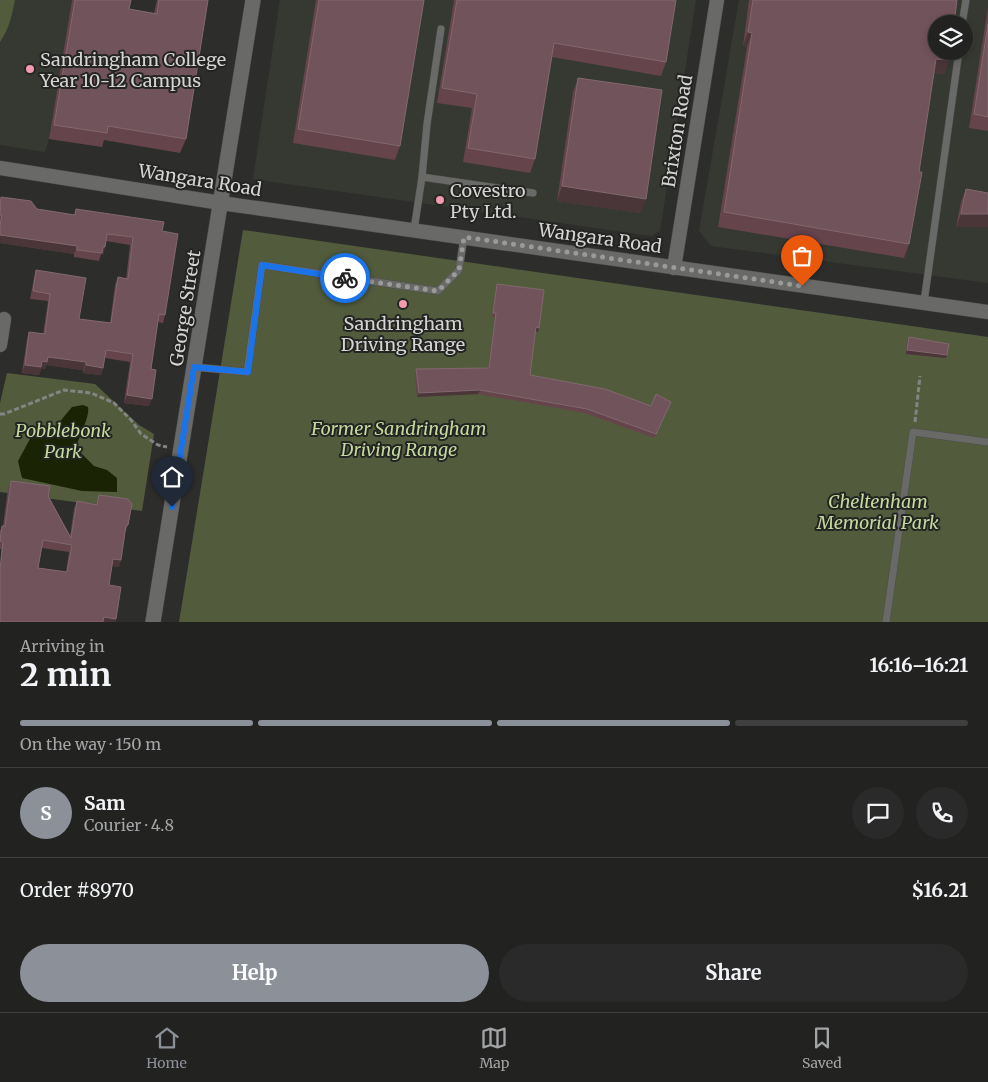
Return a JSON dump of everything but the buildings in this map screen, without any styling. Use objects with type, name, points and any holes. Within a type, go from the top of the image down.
[{"type":"street","name":"George Street","points":[[153,622],[222,203],[253,0]]},
{"type":"street","name":"Brixton Road","points":[[674,268],[717,0]]},
{"type":"street","name":"Wangara Road","points":[[0,168],[222,203],[988,312]]},
{"type":"street","points":[[0,345],[4,319]]},
{"type":"lane","points":[[964,15],[966,0]]},
{"type":"lane","points":[[414,230],[441,30]]},
{"type":"lane","points":[[924,302],[958,60]]},
{"type":"lane","points":[[422,177],[533,193]]},
{"type":"lane","points":[[194,367],[248,372],[262,265],[438,291],[459,270],[464,237]]},
{"type":"lane","points":[[886,622],[914,432],[988,442]]},
{"type":"path","points":[[914,432],[920,376]]},
{"type":"path","points":[[0,414],[64,390],[91,392],[114,403],[131,420],[141,434],[158,445],[181,450]]},
{"type":"shaded area","name":"Sandringham College Year 10-12 Campus","points":[[0,0],[72,0],[49,139],[45,152],[0,145]]},
{"type":"shaded area","points":[[280,0],[696,0],[660,231],[651,236],[253,179]]},
{"type":"shaded area","points":[[739,0],[988,0],[988,283],[711,246],[699,231]]},
{"type":"shaded area","points":[[83,405],[88,407],[88,411],[76,448],[94,466],[107,470],[117,478],[117,492],[82,491],[22,478],[18,461],[31,437],[52,431],[72,407]]},
{"type":"green space","points":[[0,0],[15,0],[8,27],[0,42]]},
{"type":"green space","name":"Former Sandringham Driving Range","points":[[243,230],[988,337],[988,622],[179,622]]},
{"type":"green space","name":"Pobblebonk Park","points":[[7,373],[95,384],[139,425],[154,434],[142,511],[0,492],[0,403]]},
{"type":"way so far","points":[[345,278],[438,291],[459,270],[464,237],[802,286]]},
{"type":"place","name":"Sandringham College Year 10-12 Campus","points":[[30,69]]},
{"type":"place","name":"Covestro Pty Ltd.","points":[[440,200]]},
{"type":"place","name":"Sandringham Driving Range","points":[[403,304]]},
{"type":"route","points":[[172,507],[194,367],[248,372],[262,265],[345,278]]},
{"type":"park label","name":"Cheltenham Memorial Park","points":[[878,511]]}]
